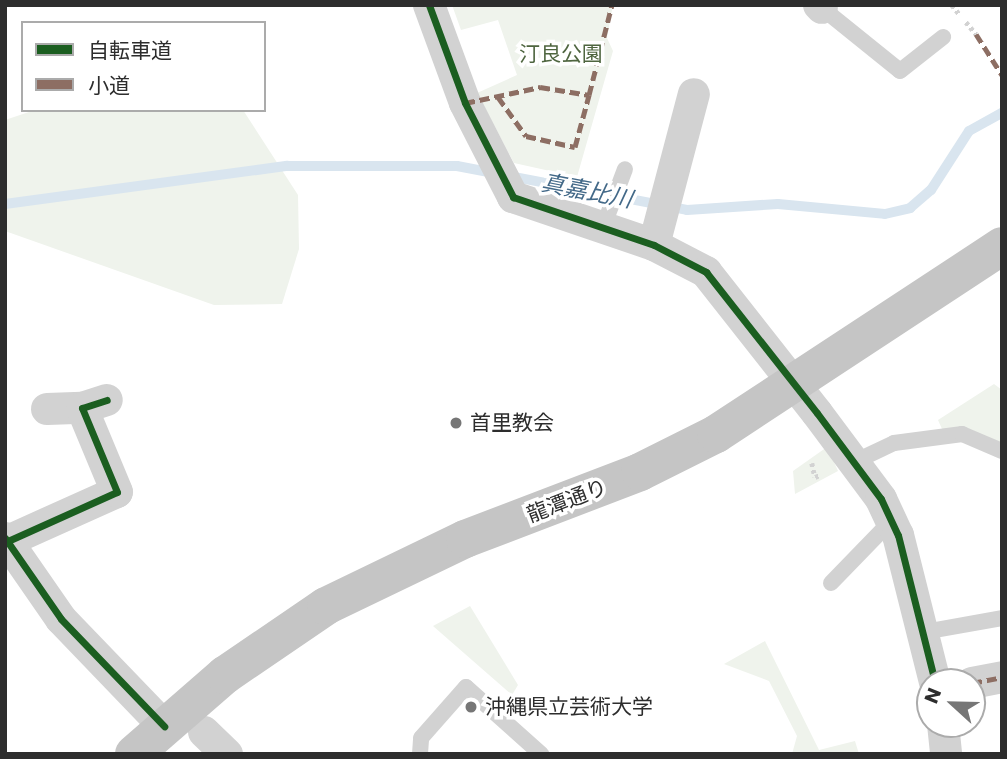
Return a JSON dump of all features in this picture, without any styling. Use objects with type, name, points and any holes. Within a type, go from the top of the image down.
[{"type":"main road","name":"龍潭通り","points":[[134,754],[164,726],[326,607],[465,539],[640,472],[796,385],[1002,246]]},
{"type":"street","points":[[429,5],[507,190],[532,208],[654,245],[713,279],[796,385],[853,462],[891,522],[932,668]]},
{"type":"street","points":[[654,245],[694,94]]},
{"type":"street","points":[[47,409],[94,404],[117,492],[8,539],[61,619],[164,726]]},
{"type":"street","points":[[204,732],[227,754]]},
{"type":"lane","points":[[821,7],[900,71],[943,37]]},
{"type":"lane","points":[[602,230],[625,169]]},
{"type":"lane","points":[[853,462],[894,443],[962,434],[1002,451]]},
{"type":"lane","points":[[831,583],[891,522]]},
{"type":"lane","points":[[924,632],[1002,618]]},
{"type":"lane","points":[[420,754],[421,738],[466,687],[541,754]]},
{"type":"path","points":[[816,460],[808,466],[815,477],[820,475]]},
{"type":"green space","name":"汀良公園","points":[[452,5],[613,5],[607,38],[613,51],[577,177],[514,163],[477,93],[517,75],[498,20],[461,30]]},
{"type":"green space","points":[[29,112],[244,112],[298,195],[299,249],[282,304],[214,305],[5,231],[5,120]]},
{"type":"green space","points":[[994,384],[1002,390],[1002,443],[942,429],[938,420]]},
{"type":"green space","points":[[827,447],[838,471],[795,494],[793,471]]},
{"type":"green space","points":[[470,606],[518,685],[512,695],[433,626]]},
{"type":"green space","points":[[765,641],[819,750],[855,741],[859,754],[792,754],[797,736],[769,681],[724,664]]},
{"type":"waterway","name":"真嘉比川","points":[[5,204],[287,166],[457,166],[687,210],[778,204],[885,214],[910,208],[931,190],[969,131],[1002,113]]},
{"type":"marked path","points":[[465,103],[540,87],[589,95],[612,5]]},
{"type":"marked path","points":[[976,34],[1002,75]]},
{"type":"marked path","points":[[498,97],[526,136],[575,147],[589,95]]},
{"type":"marked path","points":[[986,680],[1002,677]]},
{"type":"cycle path","points":[[429,5],[465,103],[513,197],[654,245],[706,272],[817,413],[881,499],[898,535],[931,668]]},
{"type":"cycle path","points":[[10,540],[117,492],[82,408],[107,400]]},
{"type":"cycle path","points":[[5,538],[61,619],[164,726]]},
{"type":"place","name":"首里教会","points":[[456,423]]},
{"type":"place","name":"沖縄県立芸術大学","points":[[471,707]]}]
